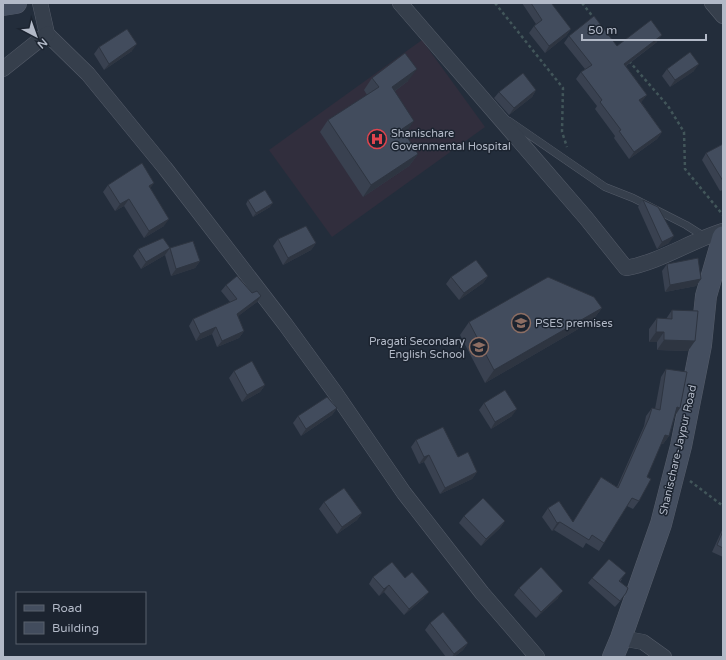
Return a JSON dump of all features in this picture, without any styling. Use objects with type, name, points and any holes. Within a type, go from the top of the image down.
[{"type":"street","points":[[3,4],[16,3]]},
{"type":"street","points":[[40,3],[47,34],[88,74],[165,168],[285,324],[336,394],[404,493],[482,593],[537,657]]},
{"type":"street","points":[[400,3],[586,218],[626,268],[642,265],[714,237],[723,231]]},
{"type":"street","points":[[712,3],[723,16]]},
{"type":"street","points":[[3,69],[47,34]]},
{"type":"street","name":"Shanischare-Jaypur Road","points":[[613,657],[662,524],[681,446],[701,345],[714,237]]},
{"type":"street","points":[[621,638],[643,642],[664,657]]},
{"type":"lane","points":[[494,111],[605,187],[633,198],[686,225],[714,237]]},
{"type":"path","points":[[495,3],[564,88],[562,132],[572,164]]},
{"type":"path","points":[[582,3],[596,20]]},
{"type":"path","points":[[629,60],[668,106],[684,132],[685,169],[723,215]]},
{"type":"path","points":[[675,470],[723,506]]},
{"type":"shaded area","name":"Shanischare Governmental Hospital","points":[[422,40],[485,127],[332,237],[269,150]]},
{"type":"building","points":[[531,3],[553,3],[552,4],[571,29],[549,46],[534,26],[542,20]]},
{"type":"building","points":[[594,16],[617,46],[651,20],[662,35],[624,64],[647,95],[639,100],[662,132],[634,152],[619,131],[621,130],[600,102],[602,100],[581,72],[592,65],[569,36]]},
{"type":"building","points":[[127,29],[137,44],[109,64],[99,47]]},
{"type":"building","points":[[690,52],[699,64],[675,80],[667,69]]},
{"type":"building","points":[[405,53],[417,69],[392,87],[414,121],[402,129],[418,154],[371,185],[328,120],[379,87],[372,78]]},
{"type":"building","points":[[523,73],[536,90],[514,108],[499,92]]},
{"type":"building","points":[[723,144],[723,181],[706,153]]},
{"type":"building","points":[[142,163],[154,183],[149,186],[169,219],[149,231],[129,199],[120,204],[108,185]]},
{"type":"building","points":[[265,190],[273,203],[256,213],[248,200]]},
{"type":"building","points":[[643,200],[658,207],[674,236],[662,242]]},
{"type":"building","points":[[306,226],[316,243],[288,258],[278,239]]},
{"type":"building","points":[[163,238],[170,248],[146,262],[138,249]]},
{"type":"building","points":[[193,241],[200,261],[176,269],[170,248]]},
{"type":"building","points":[[698,258],[701,279],[670,285],[667,264]]},
{"type":"building","points":[[476,260],[488,276],[464,293],[451,277]]},
{"type":"building","points":[[237,276],[252,293],[257,291],[261,296],[237,314],[244,331],[222,341],[216,327],[200,334],[193,319],[237,299],[226,285]]},
{"type":"building","points":[[548,277],[594,297],[602,308],[494,370],[469,322]]},
{"type":"building","points":[[672,310],[698,311],[695,341],[664,340],[664,332],[656,332],[657,318],[672,319]]},
{"type":"building","points":[[252,361],[265,385],[247,395],[234,371]]},
{"type":"building","points":[[666,369],[687,372],[680,408],[677,407],[669,436],[665,435],[647,477],[651,479],[639,501],[632,498],[604,543],[592,535],[589,540],[560,522],[557,523],[548,508],[559,501],[573,522],[601,477],[618,488],[652,408],[660,410]]},
{"type":"building","points":[[505,390],[517,409],[495,422],[484,403]]},
{"type":"building","points":[[327,397],[337,408],[306,429],[298,416]]},
{"type":"building","points":[[443,427],[458,457],[468,452],[477,472],[445,488],[429,455],[424,457],[416,440]]},
{"type":"building","points":[[344,488],[362,513],[342,527],[324,502]]},
{"type":"building","points":[[483,498],[505,521],[486,539],[464,516]]},
{"type":"building","points":[[723,531],[723,548],[717,545]]},
{"type":"building","points":[[609,559],[626,573],[619,581],[628,588],[620,601],[592,578]]},
{"type":"building","points":[[392,562],[405,578],[412,572],[429,592],[409,609],[389,585],[384,589],[373,577]]},
{"type":"building","points":[[541,567],[563,591],[541,612],[519,588]]},
{"type":"building","points":[[443,612],[468,643],[454,654],[430,623]]},
{"type":"place","name":"Shanischare Governmental Hospital","points":[[377,139]]},
{"type":"place","name":"PSES premises","points":[[521,323]]},
{"type":"place","name":"Pragati Secondary English School","points":[[479,347]]}]
